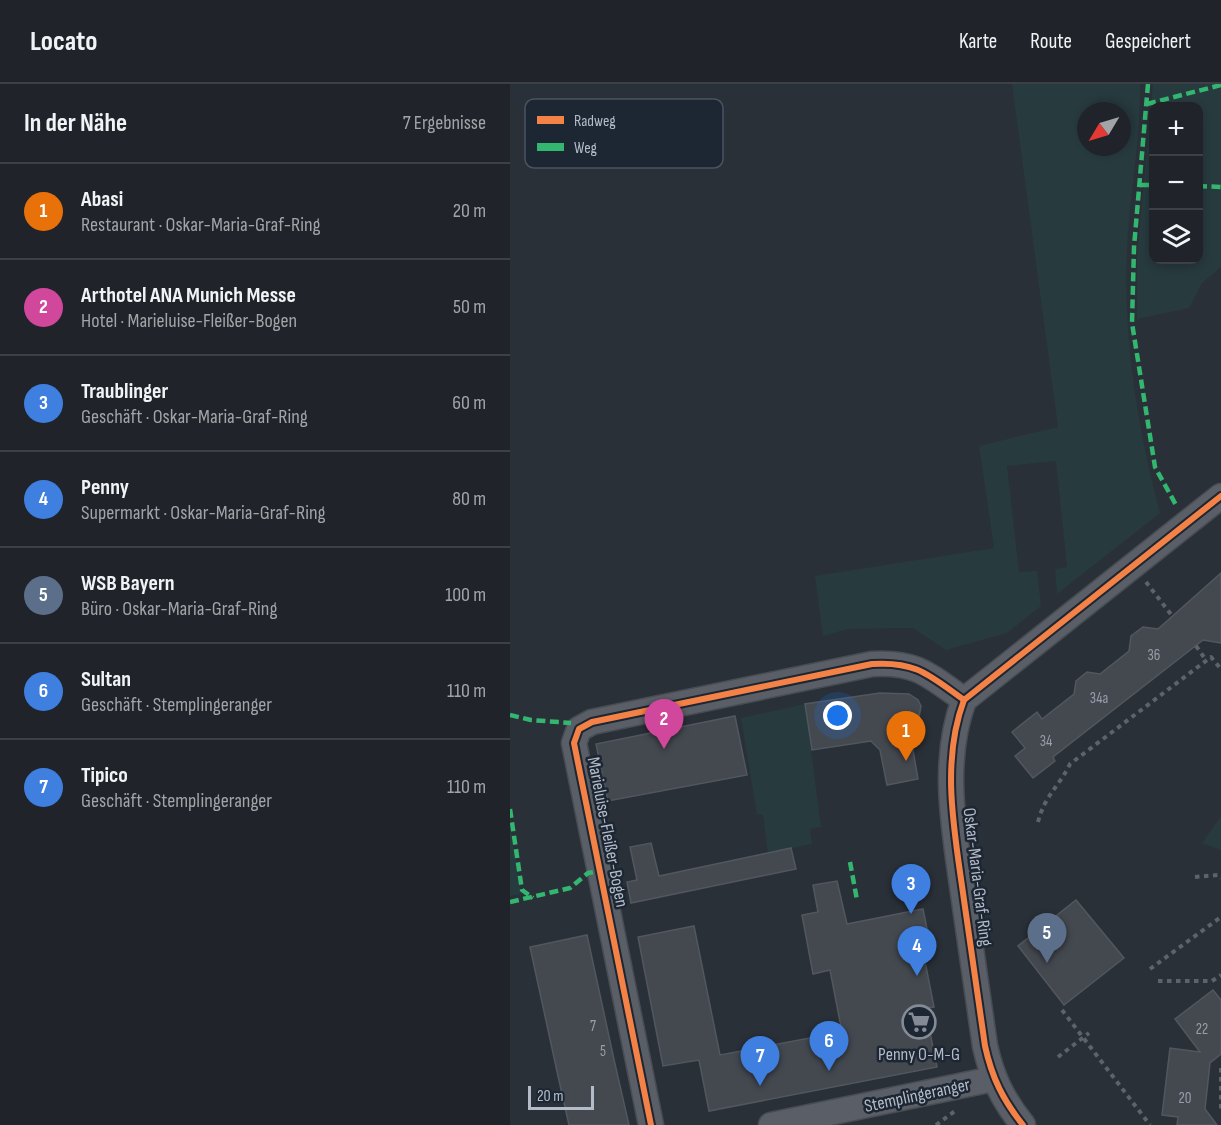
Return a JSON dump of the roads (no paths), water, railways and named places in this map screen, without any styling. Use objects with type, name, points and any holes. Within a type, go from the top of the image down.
[{"type":"street","points":[[964,700],[1221,496]]},
{"type":"street","name":"Marieluise-Fleißer-Bogen","points":[[651,1125],[574,743],[579,729],[592,722],[872,664],[894,663],[920,669],[964,700]]},
{"type":"street","name":"Oskar-Maria-Graf-Ring","points":[[964,700],[955,724],[950,756],[954,818],[984,1034],[993,1079],[1004,1101],[1023,1125]]},
{"type":"street","name":"Stemplingeranger","points":[[771,1125],[993,1079]]},
{"type":"place","name":"Arthotel ANA Munich Messe","points":[[664,749]]},
{"type":"place","name":"Abasi","points":[[906,761]]},
{"type":"place","name":"Traublinger","points":[[911,914]]},
{"type":"place","name":"WSB Bayern","points":[[1047,963]]},
{"type":"place","name":"Penny","points":[[917,976]]},
{"type":"place","name":"Penny O-M-G","points":[[919,1022]]},
{"type":"place","name":"Sultan","points":[[829,1071]]},
{"type":"place","name":"Tipico","points":[[760,1086]]}]
